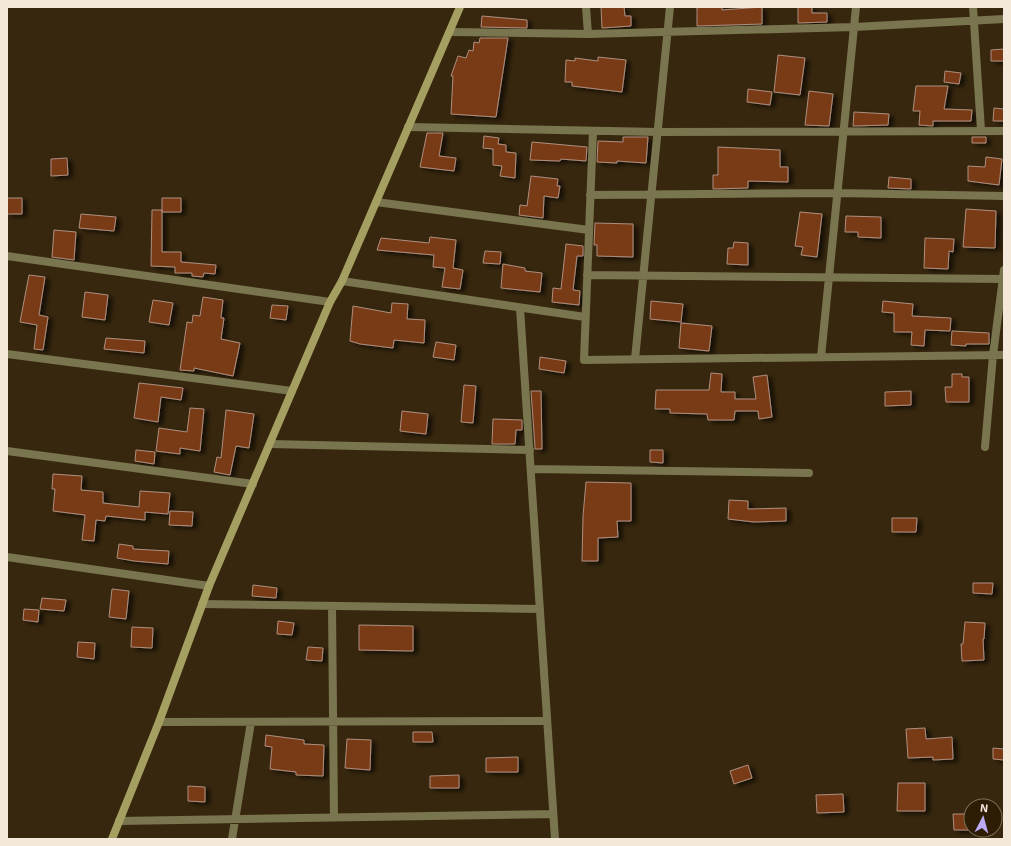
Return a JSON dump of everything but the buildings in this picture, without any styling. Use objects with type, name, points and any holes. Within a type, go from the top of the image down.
[{"type":"street","points":[[112,839],[159,722],[209,586],[330,302],[342,280],[460,7]]},
{"type":"street","points":[[586,7],[588,34]]},
{"type":"street","points":[[635,359],[670,7]]},
{"type":"street","points":[[821,357],[856,7]]},
{"type":"street","points":[[973,7],[981,130]]},
{"type":"street","points":[[450,32],[588,34],[854,27],[1004,19]]},
{"type":"street","points":[[408,127],[658,132],[981,130],[1004,132]]},
{"type":"street","points":[[593,131],[584,360],[1004,355]]},
{"type":"street","points":[[590,195],[837,193],[1004,196]]},
{"type":"street","points":[[376,202],[589,230]]},
{"type":"street","points":[[7,256],[330,302]]},
{"type":"street","points":[[985,447],[993,355],[1004,270]]},
{"type":"street","points":[[587,275],[1003,279]]},
{"type":"street","points":[[342,280],[585,317]]},
{"type":"street","points":[[520,308],[555,839]]},
{"type":"street","points":[[7,354],[292,391]]},
{"type":"street","points":[[270,444],[530,450]]},
{"type":"street","points":[[7,451],[253,484]]},
{"type":"street","points":[[531,469],[809,473]]},
{"type":"street","points":[[7,557],[209,586]]},
{"type":"street","points":[[202,604],[540,609]]},
{"type":"street","points":[[332,606],[334,817]]},
{"type":"street","points":[[159,722],[547,721]]},
{"type":"street","points":[[232,839],[251,722]]},
{"type":"street","points":[[119,821],[553,814]]}]
